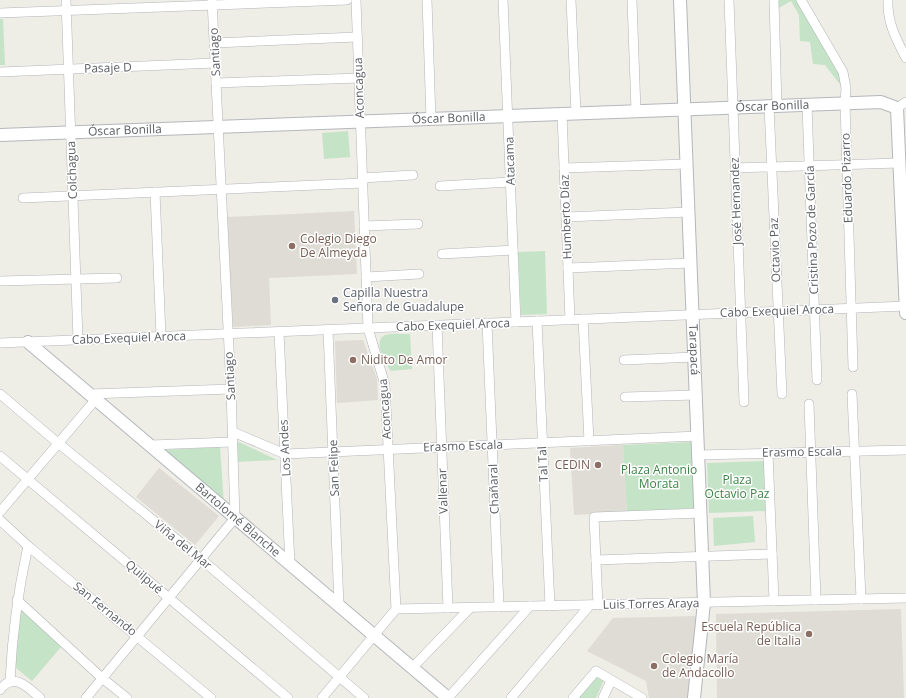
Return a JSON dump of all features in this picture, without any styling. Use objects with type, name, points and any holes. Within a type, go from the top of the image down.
[{"type":"street","name":"Colchagua","points":[[66,0],[78,340]]},
{"type":"street","points":[[0,13],[212,2],[347,0]]},
{"type":"street","name":"Aconcagua","points":[[356,0],[368,328],[385,385],[396,609]]},
{"type":"street","points":[[427,0],[431,119]]},
{"type":"street","name":"Atacama","points":[[503,0],[516,322]]},
{"type":"street","points":[[571,0],[576,113]]},
{"type":"street","points":[[632,0],[636,111]]},
{"type":"street","name":"Tarapacá","points":[[680,0],[704,603],[694,698]]},
{"type":"street","name":"José Hernandez","points":[[729,0],[744,402]]},
{"type":"street","name":"Octavio Paz","points":[[774,0],[772,167],[782,394]]},
{"type":"street","name":"Eduardo Pizarro","points":[[801,0],[843,72],[846,88],[845,103],[854,368]]},
{"type":"street","points":[[888,0],[888,15],[894,37],[906,58]]},
{"type":"street","name":"Santiago","points":[[212,2],[231,389],[235,518]]},
{"type":"street","points":[[214,44],[357,37]]},
{"type":"street","name":"Pasaje D","points":[[0,72],[215,63]]},
{"type":"street","points":[[216,83],[359,78]]},
{"type":"street","name":"Óscar Bonilla","points":[[0,135],[845,103],[881,102],[902,105]]},
{"type":"street","name":"Cristina Pozo de García","points":[[808,105],[817,380]]},
{"type":"street","points":[[902,105],[899,144],[903,160],[906,313]]},
{"type":"street","name":"Humberto Díaz","points":[[562,114],[570,320]]},
{"type":"street","points":[[735,168],[810,166],[903,160]]},
{"type":"street","points":[[564,168],[687,164]]},
{"type":"street","points":[[23,198],[221,189],[363,180],[413,175]]},
{"type":"street","points":[[440,186],[511,182]]},
{"type":"street","points":[[155,192],[161,336]]},
{"type":"street","points":[[566,217],[689,212]]},
{"type":"street","points":[[364,226],[418,224]]},
{"type":"street","points":[[442,254],[513,250]]},
{"type":"street","points":[[568,268],[691,263]]},
{"type":"street","points":[[366,277],[419,274]]},
{"type":"street","points":[[0,281],[117,278]]},
{"type":"street","name":"Cabo Exequiel Aroca","points":[[0,343],[906,306]]},
{"type":"street","points":[[584,319],[590,441]]},
{"type":"street","name":"Tal Tal","points":[[537,321],[550,606]]},
{"type":"street","name":"Chañaral","points":[[487,323],[499,607]]},
{"type":"street","name":"Vallenar","points":[[437,325],[448,608]]},
{"type":"street","name":"San Felipe","points":[[328,330],[339,606]]},
{"type":"street","name":"Los Andes","points":[[279,332],[290,564]]},
{"type":"street","name":"Bartolomé Blanche","points":[[28,342],[448,698]]},
{"type":"street","points":[[624,360],[695,357]]},
{"type":"street","points":[[0,512],[58,443],[93,397],[231,389]]},
{"type":"street","name":"Viña del Mar","points":[[0,394],[201,559],[364,698]]},
{"type":"street","points":[[852,394],[861,599]]},
{"type":"street","points":[[624,397],[696,395]]},
{"type":"street","points":[[809,404],[816,600]]},
{"type":"street","name":"Erasmo Escala","points":[[232,432],[285,454],[698,436]]},
{"type":"street","points":[[151,445],[232,442]]},
{"type":"street","name":"Erasmo Escala","points":[[698,455],[906,450]]},
{"type":"street","points":[[768,453],[774,601]]},
{"type":"street","name":"Quilpué","points":[[0,456],[288,698]]},
{"type":"street","points":[[511,698],[594,605],[596,560],[594,517],[701,513]]},
{"type":"street","points":[[86,698],[235,518]]},
{"type":"street","name":"San Fernando","points":[[0,520],[28,546],[211,698]]},
{"type":"street","points":[[10,682],[12,637],[17,600],[28,546]]},
{"type":"street","points":[[596,560],[772,554]]},
{"type":"street","name":"Luis Torres Araya","points":[[396,609],[906,598]]},
{"type":"street","points":[[17,600],[102,678],[127,698]]},
{"type":"street","points":[[448,698],[530,606]]},
{"type":"street","points":[[412,668],[470,608]]},
{"type":"street","points":[[322,698],[396,609]]},
{"type":"street","points":[[573,698],[596,671],[642,698]]},
{"type":"street","points":[[0,690],[3,686],[14,681],[23,684],[40,698]]},
{"type":"street","points":[[603,698],[611,681]]},
{"type":"shaded area","name":"Colegio Diego De Almeyda","points":[[354,211],[357,274],[269,278],[271,325],[233,327],[227,217]]},
{"type":"shaded area","name":"Nidito De Amor","points":[[363,340],[377,379],[378,400],[337,403],[335,341]]},
{"type":"shaded area","name":"CEDIN","points":[[623,445],[627,512],[574,515],[570,448]]},
{"type":"shaded area","points":[[159,468],[219,516],[195,545],[136,497]]},
{"type":"shaded area","name":"Escuela República de Italia","points":[[901,609],[904,698],[717,698],[716,614]]},
{"type":"shaded area","name":"Colegio María de Andacollo","points":[[697,616],[687,698],[649,698],[646,681],[587,651],[613,618]]},
{"type":"green space","points":[[777,0],[797,0],[841,73],[842,87],[825,65],[813,64],[810,42],[800,41],[799,15],[791,1],[777,9]]},
{"type":"green space","points":[[0,19],[3,19],[5,65],[0,65]]},
{"type":"green space","points":[[348,131],[350,157],[324,159],[322,133]]},
{"type":"green space","points":[[545,251],[547,314],[521,315],[518,252]]},
{"type":"green space","points":[[388,334],[410,334],[412,369],[391,371],[381,353],[381,338]]},
{"type":"green space","points":[[239,442],[277,460],[236,462],[236,444]]},
{"type":"green space","name":"Plaza Antonio Morata","points":[[691,442],[694,508],[627,512],[623,445]]},
{"type":"green space","points":[[220,447],[224,505],[163,450]]},
{"type":"green space","name":"Plaza Octavio Paz","points":[[765,461],[767,511],[709,513],[707,463]]},
{"type":"green space","points":[[753,516],[755,542],[714,546],[713,518]]},
{"type":"green space","points":[[20,609],[61,647],[32,681],[15,667]]},
{"type":"green space","points":[[596,675],[604,680],[596,698],[578,698]]},
{"type":"place","name":"Colegio Diego De Almeyda","points":[[292,246]]},
{"type":"place","name":"Capilla Nuestra Señora de Guadalupe","points":[[335,300]]},
{"type":"place","name":"Nidito De Amor","points":[[353,360]]},
{"type":"place","name":"CEDIN","points":[[598,465]]},
{"type":"place","name":"Escuela República de Italia","points":[[809,634]]},
{"type":"place","name":"Colegio María de Andacollo","points":[[654,666]]}]
